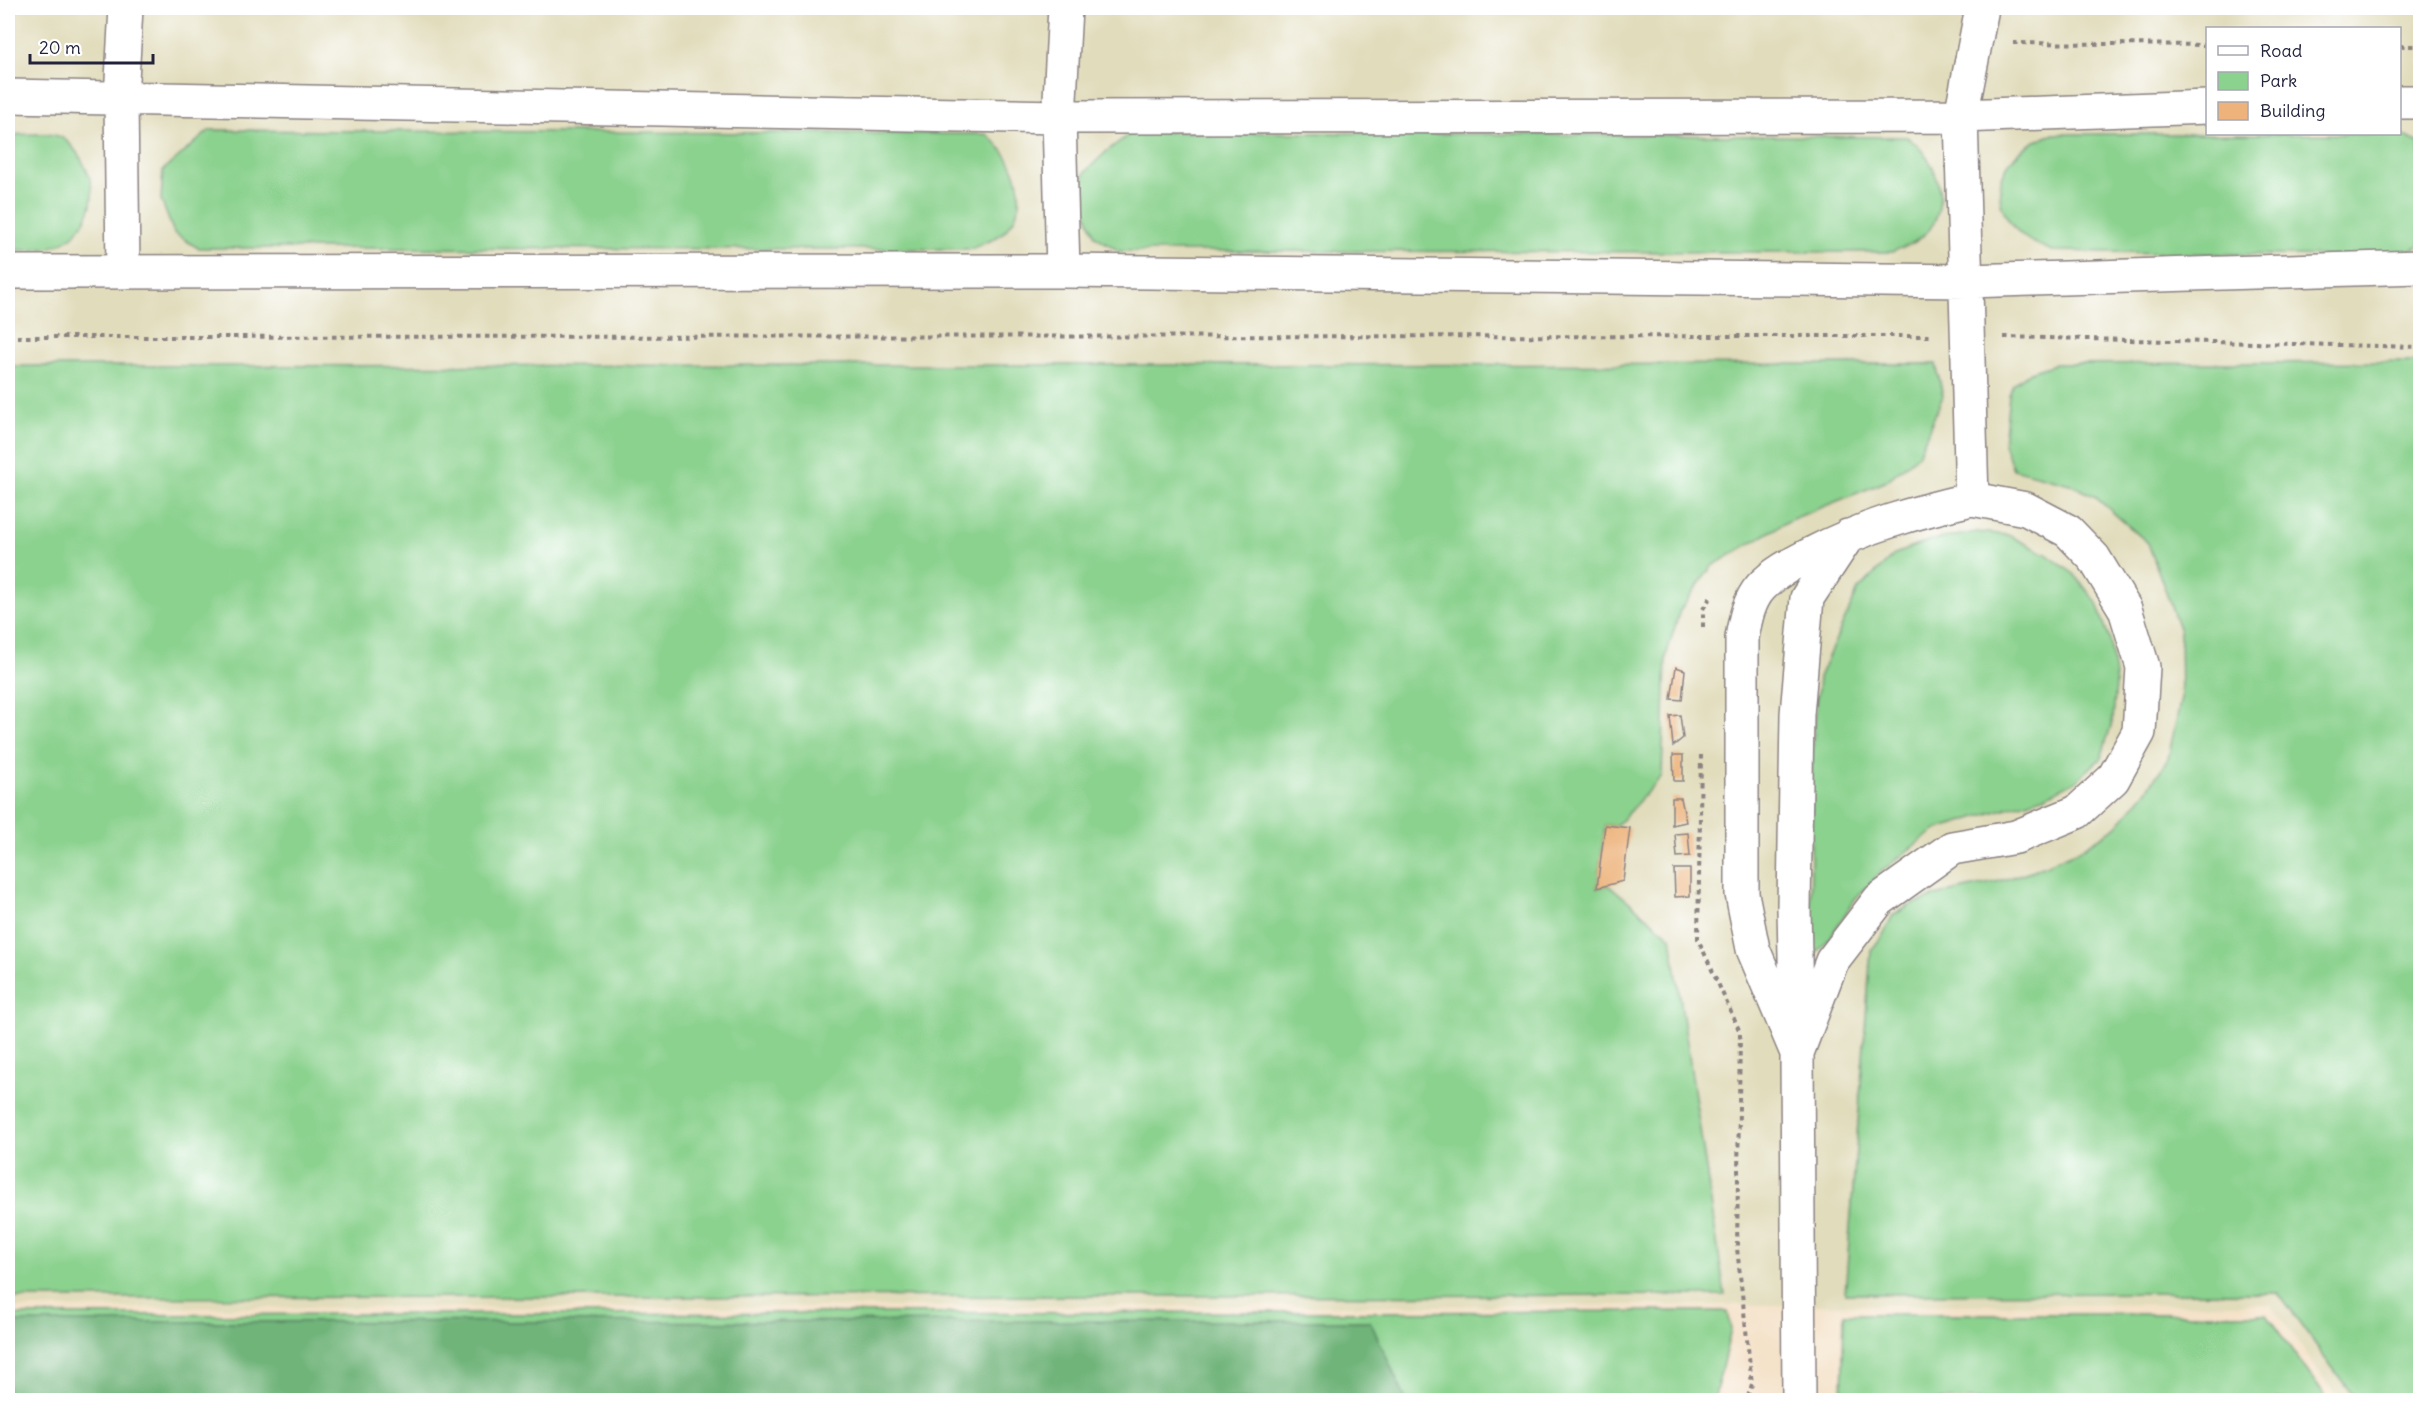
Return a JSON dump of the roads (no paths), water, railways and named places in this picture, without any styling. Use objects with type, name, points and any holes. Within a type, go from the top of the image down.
[{"type":"street","points":[[123,271],[121,98],[126,8]]},
{"type":"street","points":[[1063,271],[1059,117],[1065,8]]},
{"type":"street","points":[[1971,499],[1961,116],[1982,8]]},
{"type":"street","points":[[8,96],[1059,117],[1961,116],[2206,107]]},
{"type":"street","points":[[2401,102],[2421,102]]},
{"type":"street","points":[[8,272],[1063,271],[1967,281],[2421,267]]},
{"type":"street","points":[[1971,499],[2026,509],[2068,531],[2094,558],[2125,609],[2143,667],[2139,732],[2114,779],[2076,812],[2016,837],[1952,848],[1879,900],[1832,961],[1797,1053],[1753,949],[1742,894],[1742,638],[1746,614],[1761,588],[1784,569],[1849,535],[1918,512],[1971,499]]},
{"type":"street","points":[[1799,1401],[1794,908],[1797,714],[1807,598],[1849,535]]}]
